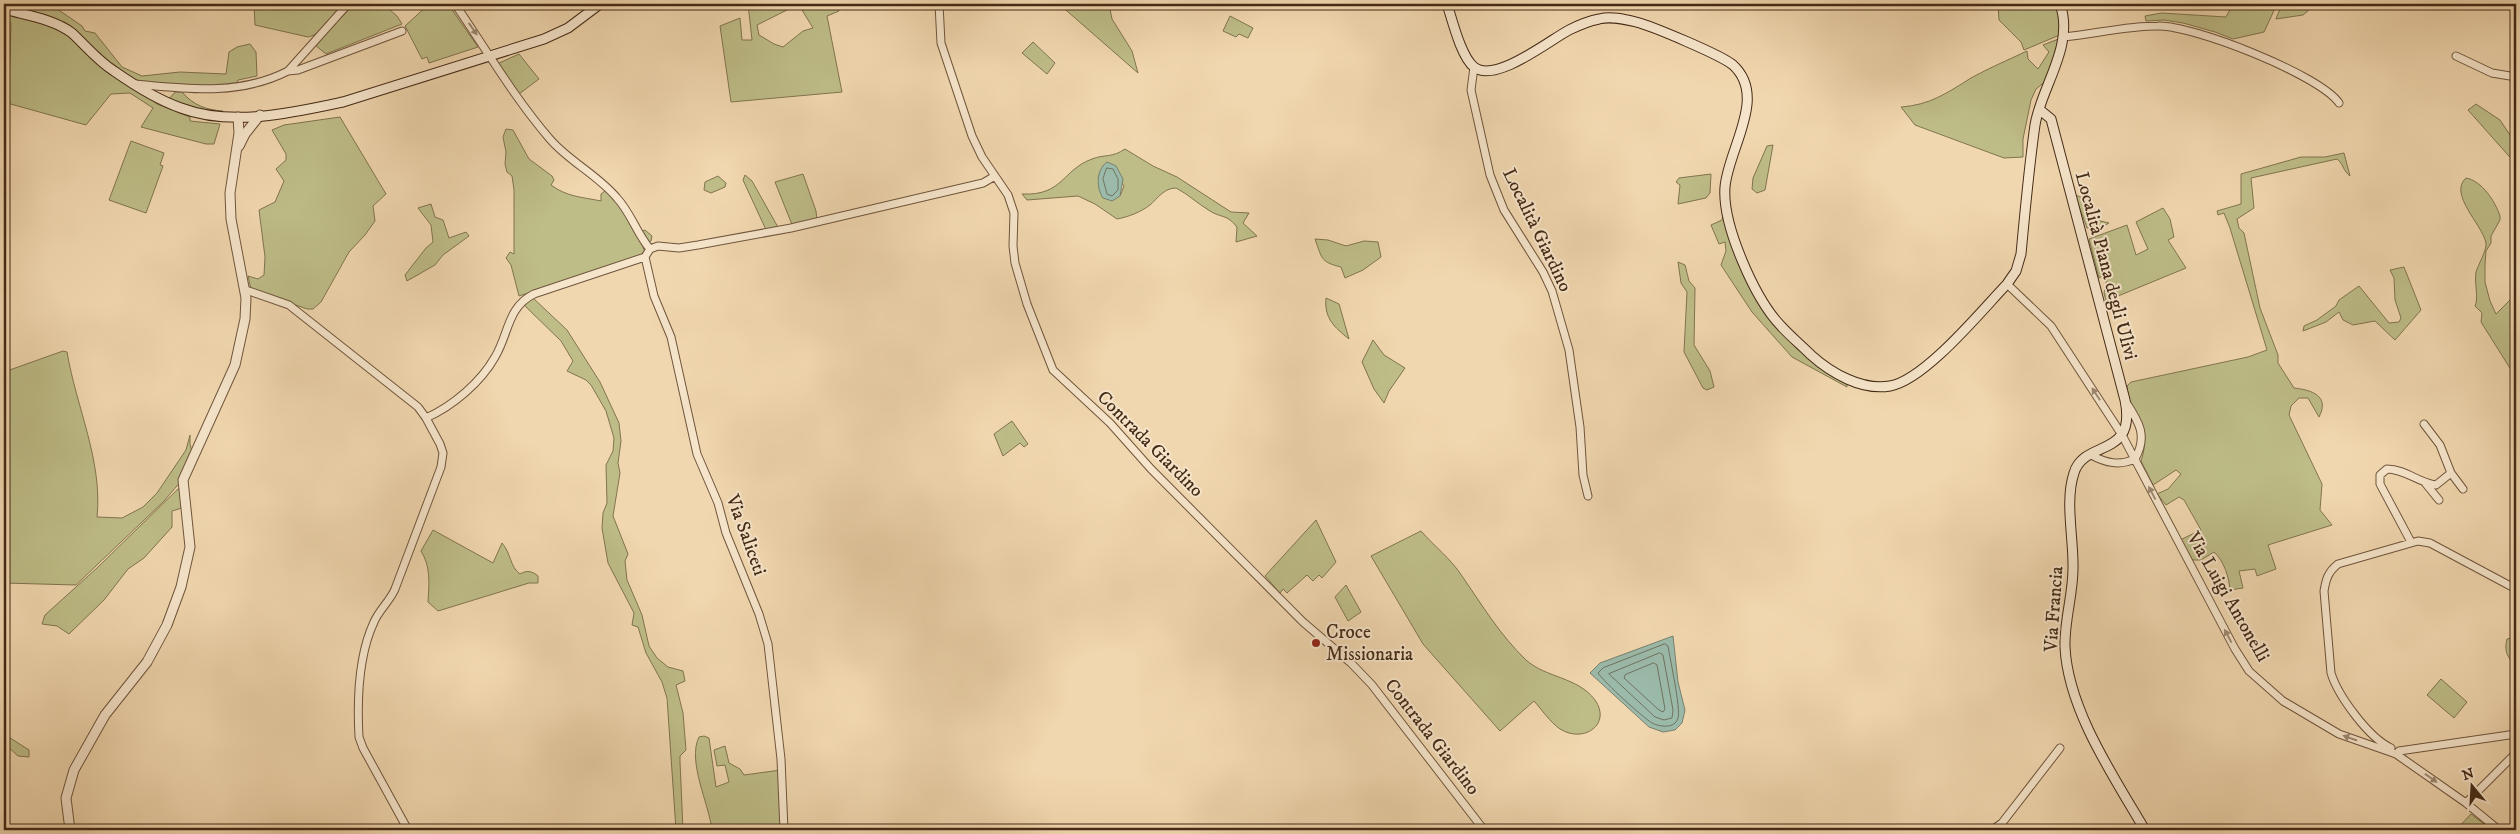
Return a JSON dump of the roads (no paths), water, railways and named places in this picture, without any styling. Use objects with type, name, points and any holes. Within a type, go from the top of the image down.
[{"type":"main road","points":[[4,9],[51,23],[70,32],[99,60],[159,98],[195,112],[238,117],[343,102],[556,34],[583,18],[600,4]]},
{"type":"main road","points":[[1447,4],[1459,39],[1474,67],[1487,71],[1516,62],[1586,22],[1614,18],[1638,23],[1732,64],[1744,80],[1748,102],[1731,157],[1725,187],[1728,210],[1739,253],[1749,277],[1779,325],[1820,363],[1850,380],[1869,386],[1891,386],[1911,377],[1931,362],[2007,284],[2016,271],[2020,254],[2036,122],[2051,82],[2063,37],[2060,4]]},
{"type":"main road","name":"Località Piana degli Ulivi","points":[[2040,110],[2051,119],[2125,400],[2128,422],[2122,435]]},
{"type":"main road","points":[[234,155],[245,134],[260,115]]},
{"type":"main road","points":[[70,830],[66,798],[74,770],[113,704],[147,662],[166,625],[181,587],[190,547],[183,480],[235,365],[245,319],[246,290],[232,220],[230,192],[234,155],[239,133],[238,117]]},
{"type":"main road","points":[[2091,455],[2122,435]]},
{"type":"main road","name":"Via Francia","points":[[2091,455],[2080,463],[2074,471],[2070,502],[2074,588],[2065,629],[2068,668],[2078,703],[2093,738],[2145,830]]},
{"type":"street","points":[[288,71],[348,4]]},
{"type":"street","points":[[455,4],[489,55],[550,139],[595,175],[618,198],[650,249]]},
{"type":"street","name":"Contrada Giardino","points":[[939,4],[941,43],[964,119],[982,157],[1008,195],[1014,213],[1012,246],[1015,263],[1027,304],[1053,370],[1110,423],[1151,469],[1303,622],[1351,663],[1372,685],[1484,830]]},
{"type":"street","points":[[2063,37],[2160,26],[2210,36],[2264,58],[2312,82],[2334,96],[2339,103]]},
{"type":"street","points":[[136,84],[216,90],[237,87],[268,80],[288,71],[298,70],[402,31]]},
{"type":"street","points":[[2456,56],[2492,73],[2516,77]]},
{"type":"street","name":"Località Giardino","points":[[1474,67],[1471,90],[1490,175],[1504,210],[1543,272],[1552,291],[1569,350],[1580,428],[1583,475],[1588,496]]},
{"type":"street","points":[[159,98],[160,89],[175,88]]},
{"type":"street","points":[[426,418],[447,408],[480,377],[495,357],[509,321],[524,299],[645,257],[650,249],[658,246],[679,248],[829,220],[983,183],[995,176]]},
{"type":"street","name":"Via Saliceti","points":[[645,257],[654,296],[671,337],[697,454],[718,503],[726,533],[759,614],[768,644],[781,758],[784,830]]},
{"type":"street","points":[[2007,284],[2052,326],[2122,435]]},
{"type":"street","points":[[246,290],[289,305],[418,407],[426,418],[443,453],[441,467],[395,589],[389,602],[375,619],[364,645],[358,725],[363,748],[408,830]]},
{"type":"street","points":[[2091,455],[2112,464],[2124,464],[2135,459],[2142,444],[2142,436],[2135,415],[2125,400]]},
{"type":"street","points":[[2424,424],[2440,445],[2451,473],[2463,489]]},
{"type":"street","name":"Via Luigi Antonelli","points":[[2122,435],[2235,649],[2249,671],[2283,701],[2340,734],[2397,753],[2466,803],[2499,830]]},
{"type":"street","points":[[2411,542],[2380,484],[2380,476],[2387,469],[2397,469],[2426,484],[2436,485],[2451,473]]},
{"type":"street","points":[[2426,484],[2439,500]]},
{"type":"street","points":[[2516,589],[2430,543],[2411,542],[2338,564],[2326,578],[2324,591],[2331,673],[2334,685],[2375,739],[2397,753],[2516,734]]},
{"type":"street","points":[[1992,830],[2002,823],[2060,748]]},
{"type":"street","points":[[2466,803],[2516,753]]},
{"type":"water","points":[[1107,162],[1116,166],[1123,179],[1120,196],[1112,201],[1103,198],[1098,184],[1099,174],[1103,165]]},
{"type":"water","points":[[1673,636],[1678,682],[1685,710],[1682,723],[1675,730],[1663,732],[1649,727],[1590,673],[1600,663]]},
{"type":"place","name":"Croce Missionaria","points":[[1316,643]]}]
